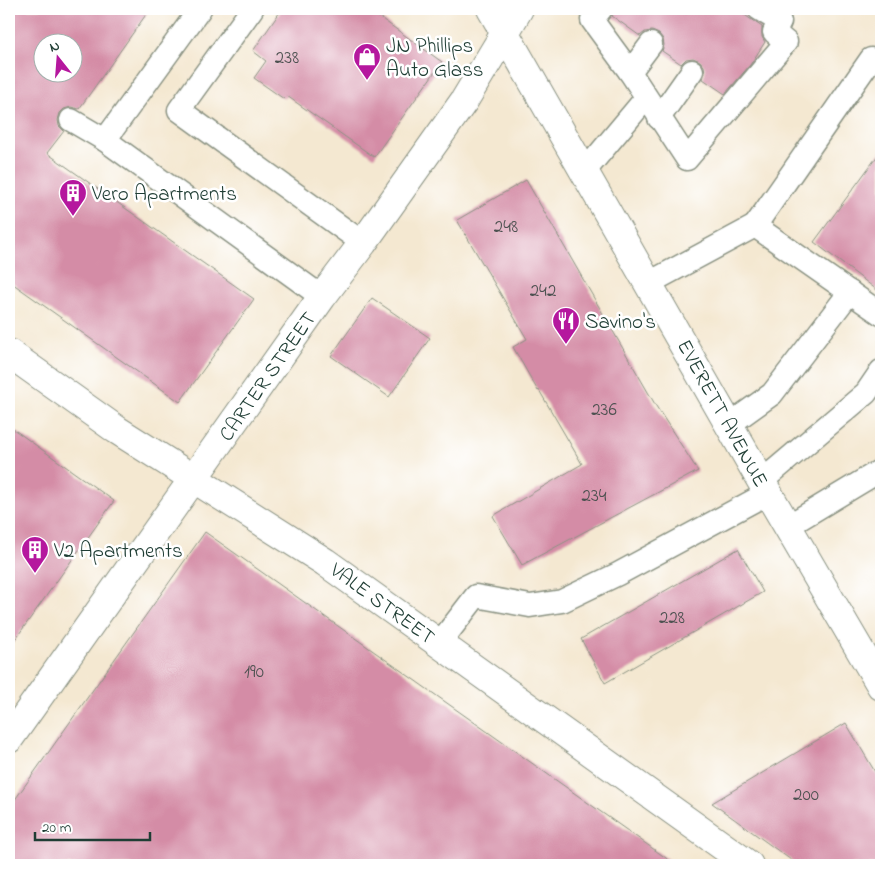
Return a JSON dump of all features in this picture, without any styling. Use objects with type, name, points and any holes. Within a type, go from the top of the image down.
[{"type":"street","name":"EVERETT AVENUE","points":[[491,9],[881,686]]},
{"type":"street","name":"CARTER STREET","points":[[9,739],[322,297],[363,243],[464,101],[519,9]]},
{"type":"street","name":"VALE STREET","points":[[9,353],[117,430],[325,562],[749,865]]},
{"type":"lane","points":[[105,140],[200,9]]},
{"type":"lane","points":[[252,9],[179,110],[363,243]]},
{"type":"lane","points":[[601,9],[592,20],[630,72],[687,159],[786,42],[774,32],[780,22],[759,9]]},
{"type":"lane","points":[[630,72],[651,44]]},
{"type":"lane","points":[[649,283],[754,226],[878,57]]},
{"type":"lane","points":[[659,118],[692,71]]},
{"type":"lane","points":[[585,171],[646,98]]},
{"type":"lane","points":[[71,120],[105,140],[322,297]]},
{"type":"lane","points":[[754,226],[881,314]]},
{"type":"lane","points":[[730,424],[772,394],[850,292]]},
{"type":"lane","points":[[439,644],[476,596],[530,606],[562,601],[618,574],[765,487],[866,393],[881,372]]},
{"type":"lane","points":[[788,526],[881,470]]},
{"type":"building","name":"Vero Apartments","points":[[9,9],[150,9],[79,109],[71,107],[64,109],[60,113],[59,126],[64,131],[47,153],[254,299],[180,402],[9,281]]},
{"type":"building","name":"JN Phillips Auto Glass","points":[[282,9],[368,9],[442,62],[374,157],[287,96],[284,99],[254,78],[266,61],[253,51]]},
{"type":"building","points":[[614,9],[736,9],[762,27],[762,37],[765,42],[750,65],[725,94],[703,79],[704,66],[700,61],[693,58],[686,59],[681,64],[662,51],[663,39],[659,34],[652,31],[645,32],[640,36],[612,16]]},
{"type":"building","points":[[881,151],[881,293],[814,242]]},
{"type":"building","points":[[526,180],[656,406],[698,471],[522,565],[493,516],[582,464],[513,347],[527,339],[457,220]]},
{"type":"building","points":[[372,298],[430,338],[389,397],[331,356]]},
{"type":"building","name":"V2 Apartments","points":[[9,426],[114,501],[9,648]]},
{"type":"building","points":[[205,532],[676,865],[9,865],[9,808]]},
{"type":"building","points":[[738,549],[763,592],[605,683],[581,639]]},
{"type":"building","points":[[846,723],[881,782],[881,865],[798,865],[712,803]]},
{"type":"place","name":"JN Phillips Auto Glass","points":[[367,81]]},
{"type":"place","name":"Vero Apartments","points":[[73,217]]},
{"type":"place","name":"Savino's","points":[[566,345]]},
{"type":"place","name":"V2 Apartments","points":[[35,574]]}]
